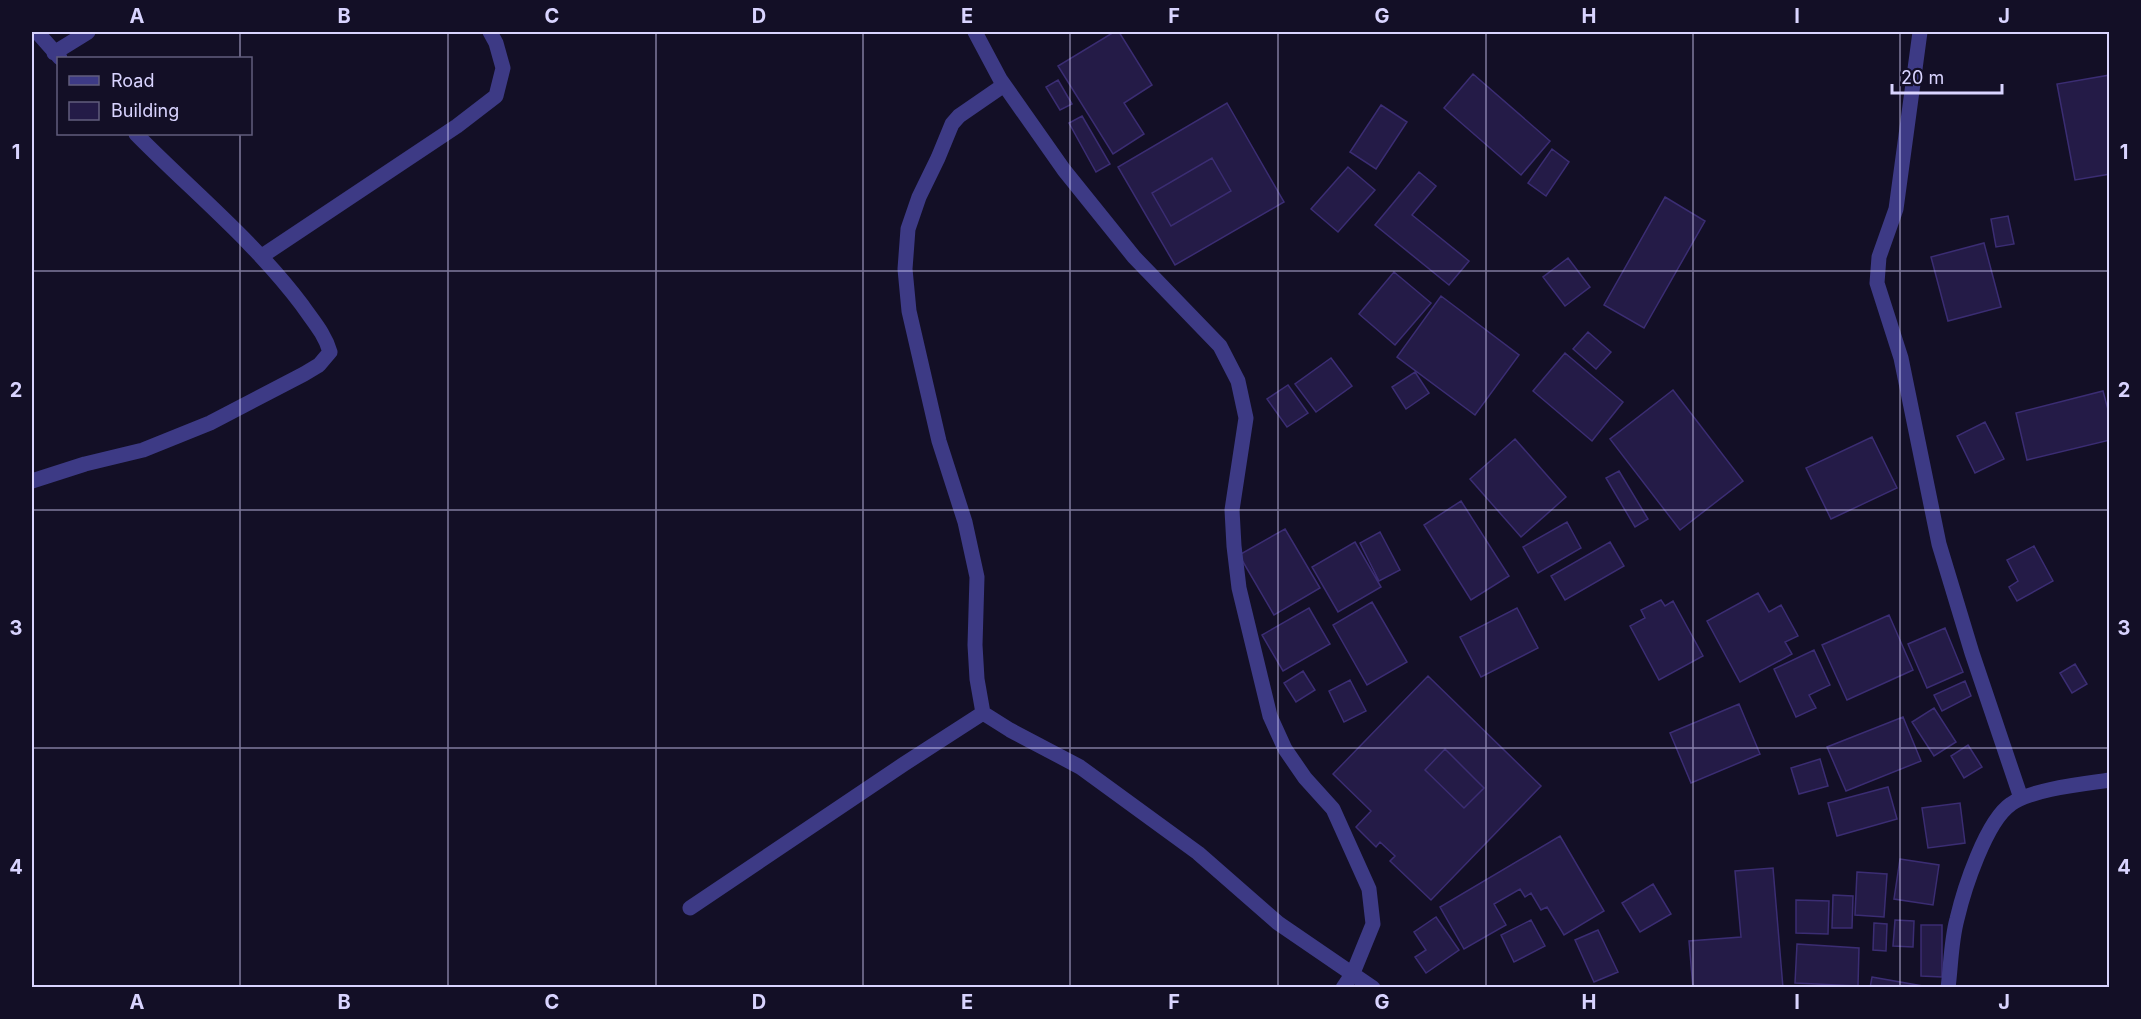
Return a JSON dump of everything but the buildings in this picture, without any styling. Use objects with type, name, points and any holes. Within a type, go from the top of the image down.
[{"type":"street","points":[[37,32],[57,56],[88,32]]},
{"type":"street","points":[[262,256],[457,126],[496,96],[503,68],[496,43],[490,32]]},
{"type":"street","points":[[975,32],[1004,85],[1064,170],[1134,257],[1220,346],[1238,381],[1246,418],[1232,510],[1234,546],[1239,588],[1270,716],[1292,759],[1305,778],[1333,809],[1369,889],[1373,924],[1353,973],[1343,987]]},
{"type":"street","points":[[1920,32],[1896,209],[1879,257],[1877,283],[1901,357],[1939,544],[1971,653],[2021,798]]},
{"type":"street","points":[[1004,85],[959,116],[952,124],[919,197],[908,229],[905,269],[909,311],[939,441],[965,522],[977,577],[975,645],[977,679],[983,713],[1080,767],[1198,853],[1278,923],[1374,987]]},
{"type":"street","points":[[32,481],[85,464],[143,450],[210,423],[319,365],[330,352],[326,338],[262,256],[137,135]]},
{"type":"street","points":[[690,908],[983,713]]},
{"type":"street","points":[[1948,987],[1957,920],[1987,833],[1998,817],[2021,798],[2109,780]]}]
